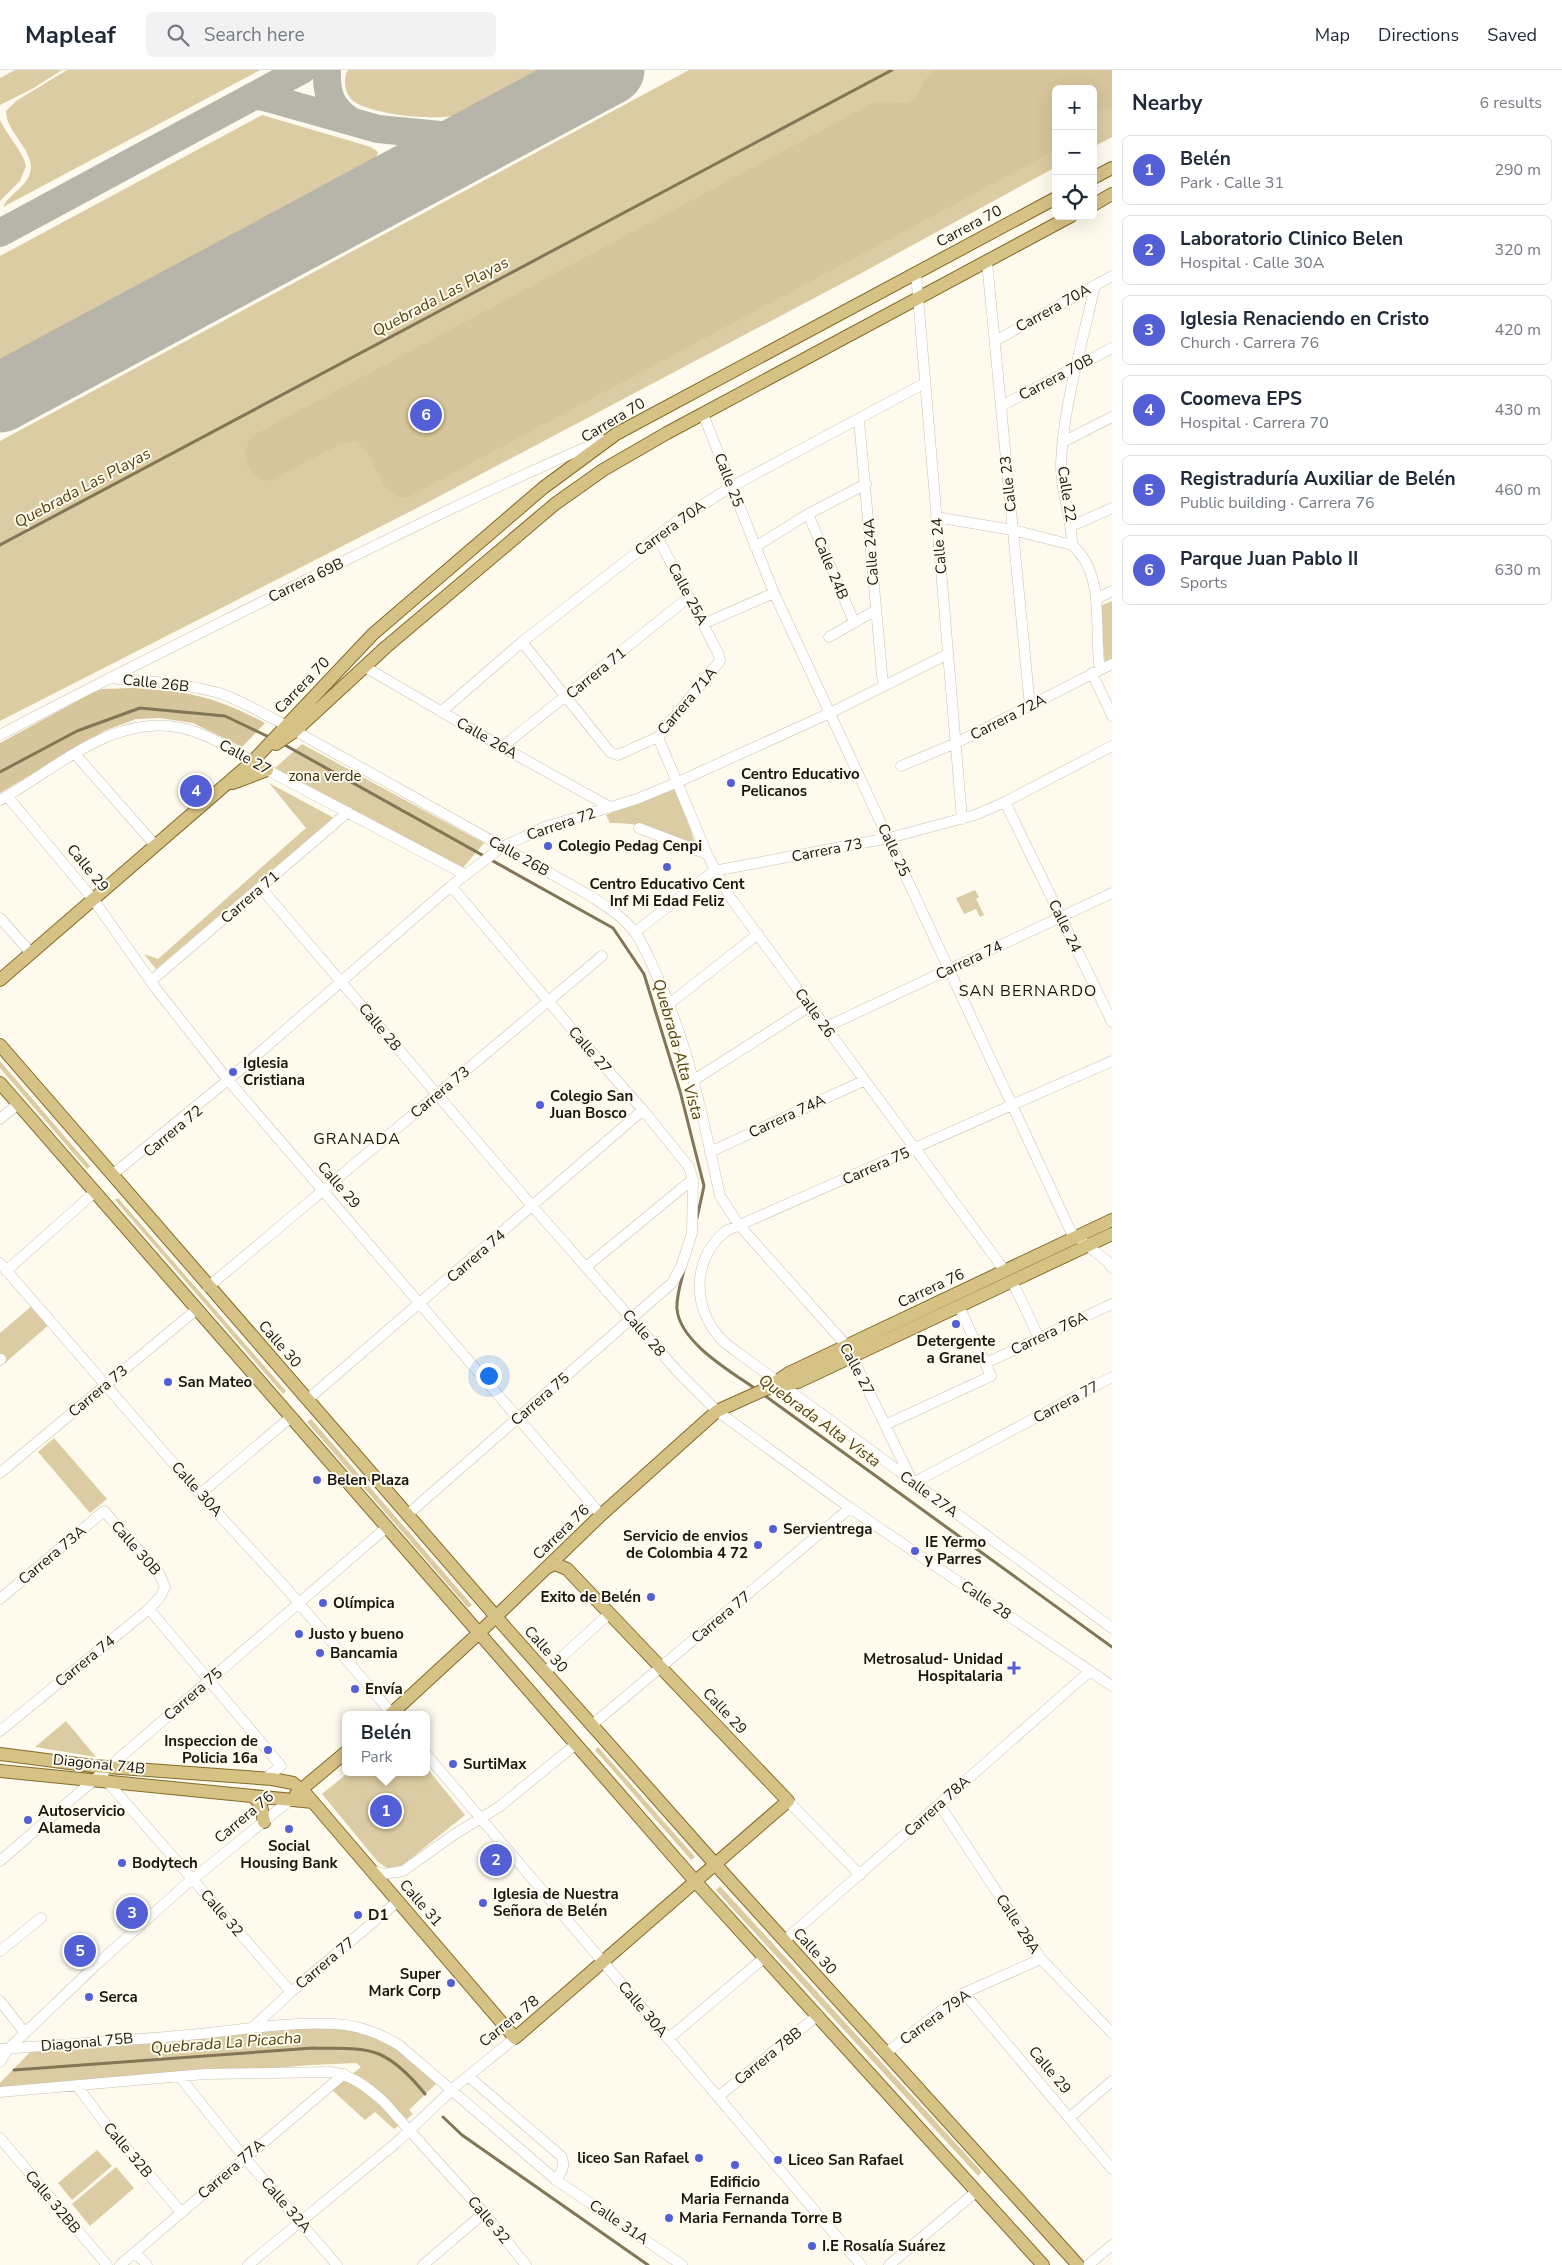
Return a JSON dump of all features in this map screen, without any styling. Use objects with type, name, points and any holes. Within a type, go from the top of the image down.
[{"type":"main road","points":[[1097,176],[1112,168]]},
{"type":"main road","points":[[1097,202],[1112,194]]},
{"type":"main road","name":"Carrera 70","points":[[286,732],[373,634],[543,488],[616,434],[1052,200]]},
{"type":"main road","name":"Carrera 70","points":[[0,980],[270,745],[366,667],[571,492],[611,465],[703,414],[1064,220]]},
{"type":"main road","points":[[222,788],[267,770]]},
{"type":"main road","name":"Calle 30","points":[[0,1045],[496,1617],[784,1941],[1078,2265]]},
{"type":"main road","points":[[0,1083],[695,1881],[1043,2265]]},
{"type":"main road","name":"Carrera 76","points":[[849,1351],[959,1306],[1076,1237],[1112,1220]]},
{"type":"main road","name":"Carrera 76","points":[[394,1711],[601,1516],[717,1411],[780,1383],[798,1382],[849,1351],[1009,1276],[1087,1246],[1112,1234]]},
{"type":"main road","points":[[565,1550],[563,1559],[567,1569]]},
{"type":"main road","points":[[548,1567],[555,1564],[567,1569]]},
{"type":"main road","name":"Calle 29","points":[[567,1569],[788,1801]]},
{"type":"main road","name":"Diagonal 74B","points":[[0,1754],[105,1778],[266,1778],[293,1783],[302,1789]]},
{"type":"main road","name":"Carrera 76","points":[[289,1801],[342,1755]]},
{"type":"main road","name":"Diagonal 74B","points":[[0,1771],[105,1778],[289,1801],[313,1802]]},
{"type":"main road","name":"Calle 31","points":[[302,1789],[515,2038]]},
{"type":"main road","points":[[253,1796],[261,1805],[264,1822]]},
{"type":"main road","name":"Carrera 78","points":[[515,2038],[788,1801]]},
{"type":"street","name":"Calle 23","points":[[987,262],[1030,707]]},
{"type":"street","name":"Calle 24","points":[[916,273],[962,819]]},
{"type":"street","name":"Carrera 70A","points":[[994,341],[1112,276]]},
{"type":"street","name":"Calle 22","points":[[1072,545],[1072,526],[1066,505],[1061,467],[1063,442],[1095,285]]},
{"type":"street","name":"Carrera 70B","points":[[1001,406],[1112,348]]},
{"type":"street","name":"Carrera 70A","points":[[441,712],[522,642],[677,521],[731,486],[859,420],[925,383]]},
{"type":"street","name":"Calle 25","points":[[703,414],[774,593],[1012,1105],[1076,1237],[1107,1261],[1112,1268]]},
{"type":"street","points":[[1063,442],[1112,417]]},
{"type":"street","name":"Calle 24A","points":[[859,420],[883,685]]},
{"type":"street","name":"Carrera 69B","points":[[0,735],[109,678],[514,478],[616,434]]},
{"type":"street","points":[[755,546],[808,514],[866,484]]},
{"type":"street","points":[[1072,526],[1112,508]]},
{"type":"street","name":"Calle 24B","points":[[808,514],[854,622]]},
{"type":"street","points":[[936,517],[1013,530],[1072,545],[1085,560],[1096,598],[1096,672],[1112,716]]},
{"type":"street","name":"Calle 25A","points":[[657,536],[718,653]]},
{"type":"street","points":[[1096,598],[1112,591]]},
{"type":"street","points":[[704,624],[774,593]]},
{"type":"street","name":"Carrera 71","points":[[502,748],[689,597]]},
{"type":"street","points":[[829,637],[876,610]]},
{"type":"street","points":[[522,642],[566,698]]},
{"type":"street","name":"Carrera 71A","points":[[566,698],[604,746],[618,756],[658,737],[713,672],[720,661],[718,653]]},
{"type":"street","name":"Carrera 72","points":[[114,1177],[222,1090],[228,1080],[451,886],[499,850],[545,828],[637,799],[678,782],[830,713],[948,654]]},
{"type":"street","name":"Carrera 72A","points":[[901,766],[956,744],[1112,664]]},
{"type":"street","name":"Calle 26A","points":[[366,667],[502,748],[610,807]]},
{"type":"street","name":"Calle 26B","points":[[109,678],[172,683],[220,694],[499,850],[614,911],[634,932],[642,944],[669,1004],[694,1080],[720,1196],[738,1226]]},
{"type":"street","name":"Calle 27","points":[[76,754],[108,737],[131,729],[152,725],[175,726],[198,733],[466,875]]},
{"type":"street","name":"Calle 26","points":[[658,737],[706,854],[730,897],[826,1027],[863,1081],[1009,1276],[1040,1338]]},
{"type":"street","name":"Carrera 73","points":[[634,932],[714,871],[889,838],[962,819],[1005,802],[1112,746]]},
{"type":"street","points":[[4,798],[76,754],[156,845]]},
{"type":"street","name":"Calle 29","points":[[4,798],[93,899],[151,981],[228,1080],[601,1516]]},
{"type":"street","name":"Calle 24","points":[[1005,802],[1112,1022]]},
{"type":"street","name":"Carrera 71","points":[[151,981],[348,812]]},
{"type":"street","points":[[639,828],[706,854]]},
{"type":"street","name":"Calle 27","points":[[451,886],[548,1002],[643,1110],[688,1167],[693,1179]]},
{"type":"street","name":"Calle 28","points":[[260,888],[533,1207],[678,1372],[717,1411],[850,1508],[1112,1686]]},
{"type":"street","name":"Carrera 74","points":[[826,1027],[1112,893]]},
{"type":"street","points":[[0,918],[31,953]]},
{"type":"street","points":[[669,1004],[758,934]]},
{"type":"street","name":"Carrera 73","points":[[208,1286],[602,956]]},
{"type":"street","points":[[694,1080],[810,1006]]},
{"type":"street","name":"Carrera 75","points":[[705,1316],[700,1301],[701,1265],[716,1239],[726,1231],[1112,1061]]},
{"type":"street","name":"Carrera 74A","points":[[710,1152],[863,1081]]},
{"type":"street","points":[[0,1119],[18,1104]]},
{"type":"street","name":"Carrera 74","points":[[307,1400],[533,1207],[643,1110]]},
{"type":"street","points":[[586,1266],[693,1179]]},
{"type":"street","name":"Carrera 75","points":[[407,1515],[672,1283],[685,1259],[692,1234],[693,1179]]},
{"type":"street","points":[[3,1267],[95,1192]]},
{"type":"street","name":"Calle 27","points":[[738,1226],[849,1351],[914,1483]]},
{"type":"street","name":"Calle 30A","points":[[3,1267],[200,1494],[299,1603],[389,1711]]},
{"type":"street","name":"Carrera 76A","points":[[986,1363],[1112,1304]]},
{"type":"street","points":[[885,1425],[989,1379],[991,1373],[959,1306]]},
{"type":"street","name":"Carrera 73","points":[[0,1473],[197,1309]]},
{"type":"street","name":"Calle 27A","points":[[705,1316],[725,1343],[1112,1628]]},
{"type":"street","name":"Carrera 77","points":[[914,1483],[1112,1377]]},
{"type":"street","points":[[200,1494],[291,1417]]},
{"type":"street","name":"Carrera 77","points":[[592,1725],[850,1508]]},
{"type":"street","name":"Calle 30B","points":[[104,1511],[159,1573],[165,1587]]},
{"type":"street","name":"Carrera 73A","points":[[0,1599],[104,1511]]},
{"type":"street","name":"Carrera 75","points":[[0,1861],[105,1778],[209,1680],[387,1527]]},
{"type":"street","name":"Carrera 74","points":[[0,1731],[149,1609],[160,1597],[165,1587]]},
{"type":"street","points":[[149,1609],[281,1766],[266,1778]]},
{"type":"street","points":[[545,1672],[610,1613]]},
{"type":"street","name":"Carrera 78A","points":[[784,1941],[1090,1671]]},
{"type":"street","points":[[371,1870],[391,1874],[403,1871],[455,1834],[499,1807],[576,1744]]},
{"type":"street","name":"Calle 30A","points":[[430,1759],[861,2265]]},
{"type":"street","name":"Calle 32","points":[[105,1778],[291,1992]]},
{"type":"street","name":"Carrera 76","points":[[2,2054],[96,1965],[193,1880],[289,1801]]},
{"type":"street","name":"Calle 29","points":[[788,1801],[860,1875]]},
{"type":"street","name":"Calle 28A","points":[[939,1804],[1041,1959],[1112,2033]]},
{"type":"street","name":"Carrera 77","points":[[254,2027],[291,1992],[398,1901]]},
{"type":"street","points":[[0,1951],[40,1918]]},
{"type":"street","points":[[668,2039],[764,1957]]},
{"type":"street","name":"Carrera 79A","points":[[886,2053],[964,1993],[1041,1959]]},
{"type":"street","name":"Calle 29","points":[[964,1993],[1112,2168]]},
{"type":"street","points":[[0,2001],[25,2033]]},
{"type":"street","name":"Carrera 78B","points":[[718,2097],[818,2015]]},
{"type":"street","name":"Diagonal 75B","points":[[2,2054],[254,2027],[335,2024],[358,2027],[383,2035],[399,2045],[452,2090]]},
{"type":"street","name":"Carrera 78","points":[[248,2265],[410,2131],[452,2090],[515,2038]]},
{"type":"street","points":[[0,2092],[179,2076],[331,2072],[344,2074]]},
{"type":"street","name":"Calle 32","points":[[344,2074],[376,2095],[484,2213],[526,2265]]},
{"type":"street","name":"Carrera 77A","points":[[120,2265],[244,2157],[344,2074]]},
{"type":"street","name":"Calle 32A","points":[[179,2076],[244,2157],[337,2265]]},
{"type":"street","points":[[468,2076],[561,2156],[564,2162],[563,2168],[556,2180]]},
{"type":"street","points":[[1069,2118],[1112,2081]]},
{"type":"street","name":"Calle 32B","points":[[77,2086],[105,2123],[181,2212]]},
{"type":"street","name":"Calle 31A","points":[[452,2090],[556,2180],[682,2265]]},
{"type":"street","name":"Calle 32BB","points":[[0,2138],[107,2265]]},
{"type":"street","points":[[889,2265],[978,2192]]},
{"type":"street","points":[[423,2265],[484,2213]]},
{"type":"street","points":[[1088,2265],[1112,2245]]},
{"type":"street","points":[[135,2252],[147,2265]]},
{"type":"green space","points":[[15,70],[62,70],[32,89],[0,105],[0,78]]},
{"type":"green space","points":[[67,70],[260,70],[3,207],[28,178],[31,165],[25,149],[7,119],[6,111],[16,101]]},
{"type":"green space","points":[[348,70],[542,70],[461,114],[448,117],[422,117],[381,112],[355,103],[346,90],[345,80]]},
{"type":"green space","points":[[689,70],[1112,70],[1112,137],[1097,145],[1097,85],[1052,85],[1052,169],[856,276],[417,508],[0,721],[0,441]]},
{"type":"green space","points":[[262,115],[371,147],[378,152],[377,157],[373,162],[0,364],[0,256]]},
{"type":"green space","points":[[0,120],[21,154],[26,166],[20,181],[0,201]]},
{"type":"green space","points":[[1112,601],[1112,662],[1105,665],[1100,606]]},
{"type":"green space","name":"zona verde","points":[[302,744],[484,843],[463,868],[275,768]]},
{"type":"green space","points":[[269,783],[334,818],[156,969],[144,954],[158,959],[306,828]]},
{"type":"green space","points":[[678,788],[695,844],[643,826],[610,823],[606,815]]},
{"type":"green space","points":[[975,890],[979,897],[976,899],[984,915],[980,917],[976,909],[964,914],[956,898]]},
{"type":"green space","points":[[0,1061],[90,1166],[87,1169],[0,1068]]},
{"type":"green space","points":[[118,1198],[286,1391],[283,1394],[115,1200]]},
{"type":"green space","points":[[34,1304],[51,1323],[5,1363],[0,1357],[0,1333]]},
{"type":"green space","points":[[311,1419],[472,1605],[468,1608],[307,1422]]},
{"type":"green space","points":[[54,1438],[107,1499],[90,1513],[38,1452]]},
{"type":"green space","points":[[66,1721],[96,1757],[35,1747]]},
{"type":"green space","points":[[598,1747],[695,1857],[691,1860],[595,1750]]},
{"type":"green space","points":[[430,1772],[465,1815],[398,1869],[387,1868],[378,1862],[322,1794],[344,1776],[430,1776]]},
{"type":"green space","points":[[720,1886],[982,2172],[978,2176],[716,1890]]},
{"type":"green space","points":[[335,2025],[383,2036],[440,2080],[409,2110],[413,2114],[394,2129],[375,2112],[365,2120],[332,2090],[361,2067],[356,2063],[311,2065],[0,2091],[0,2083],[35,2047]]},
{"type":"green space","points":[[97,2150],[112,2166],[72,2200],[58,2183]]},
{"type":"green space","points":[[116,2167],[134,2188],[90,2226],[72,2204]]},
{"type":"shaded area","points":[[935,70],[1112,70],[1112,108],[1097,109],[1097,85],[1052,85],[1052,152],[408,497],[398,496],[390,491],[368,455],[354,441],[339,445],[269,481],[261,479],[250,470],[247,463],[246,448],[254,435],[875,102],[908,103],[916,96]]},
{"type":"shaded area","points":[[133,688],[170,691],[202,697],[232,707],[265,723],[242,747],[193,723],[160,718],[136,719],[104,731],[0,793],[0,743],[92,693],[102,689]]},
{"type":"waterway","name":"Quebrada Las Playas","points":[[0,545],[892,70]]},
{"type":"waterway","name":"Quebrada Alta Vista","points":[[0,772],[77,731],[140,708],[225,716],[271,738]]},
{"type":"waterway","name":"Quebrada Alta Vista","points":[[283,744],[613,928],[644,974],[680,1091],[704,1186],[697,1218]]},
{"type":"waterway","name":"Quebrada Alta Vista","points":[[684,1270],[677,1304],[680,1322],[697,1345],[721,1365],[757,1390]]},
{"type":"waterway","name":"Quebrada Alta Vista","points":[[764,1395],[1112,1647]]},
{"type":"waterway","name":"Quebrada La Picacha","points":[[14,2070],[313,2048],[355,2049],[372,2051],[392,2062],[410,2077],[425,2094]]},
{"type":"waterway","name":"Quebrada La Picacha","points":[[443,2117],[462,2135],[648,2265]]},
{"type":"taxiway","points":[[0,233],[302,70]]},
{"type":"taxiway","points":[[327,70],[331,100],[339,111],[351,121]]},
{"type":"taxiway","points":[[252,97],[260,96],[378,129],[482,139]]},
{"type":"runway","points":[[0,398],[610,70]]},
{"type":"place","name":"Parque Juan Pablo II","points":[[426,415]]},
{"type":"place","name":"Centro Educativo Pelicanos","points":[[731,783]]},
{"type":"place","name":"Coomeva EPS","points":[[196,791]]},
{"type":"place","name":"Colegio Pedag Cenpi","points":[[548,846]]},
{"type":"place","name":"Centro Educativo Cent Inf Mi Edad Feliz","points":[[667,867]]},
{"type":"place","name":"Iglesia Cristiana","points":[[233,1072]]},
{"type":"place","name":"Colegio San Juan Bosco","points":[[540,1105]]},
{"type":"place","name":"Detergente a Granel","points":[[956,1324]]},
{"type":"place","name":"San Mateo","points":[[168,1382]]},
{"type":"place","name":"Belen Plaza","points":[[317,1480]]},
{"type":"place","name":"Servientrega","points":[[773,1529]]},
{"type":"place","name":"Servicio de envios de Colombia 4 72","points":[[758,1545]]},
{"type":"place","name":"IE Yermo y Parres","points":[[915,1551]]},
{"type":"place","name":"Exito de Belén","points":[[651,1597]]},
{"type":"place","name":"Olímpica","points":[[323,1603]]},
{"type":"place","name":"Justo y bueno","points":[[299,1634]]},
{"type":"place","name":"Bancamia","points":[[320,1653]]},
{"type":"place","name":"Metrosalud- Unidad Hospitalaria","points":[[1014,1668]]},
{"type":"place","name":"Envía","points":[[355,1689]]},
{"type":"place","name":"Inspeccion de Policia 16a","points":[[268,1750]]},
{"type":"place","name":"SurtiMax","points":[[453,1764]]},
{"type":"place","name":"Belén","points":[[386,1811]]},
{"type":"place","name":"Autoservicio Alameda","points":[[28,1820]]},
{"type":"place","name":"Social Housing Bank","points":[[289,1829]]},
{"type":"place","name":"Laboratorio Clinico Belen","points":[[496,1860]]},
{"type":"place","name":"Bodytech","points":[[122,1863]]},
{"type":"place","name":"Iglesia de Nuestra Señora de Belén","points":[[483,1903]]},
{"type":"place","name":"Iglesia Renaciendo en Cristo","points":[[132,1913]]},
{"type":"place","name":"D1","points":[[358,1915]]},
{"type":"place","name":"Registraduría Auxiliar de Belén","points":[[80,1951]]},
{"type":"place","name":"Super Mark Corp","points":[[451,1983]]},
{"type":"place","name":"Serca","points":[[89,1997]]},
{"type":"place","name":"liceo San Rafael","points":[[699,2158]]},
{"type":"place","name":"Liceo San Rafael","points":[[778,2160]]},
{"type":"place","name":"Edificio Maria Fernanda","points":[[735,2165]]},
{"type":"place","name":"Maria Fernanda Torre B","points":[[669,2218]]},
{"type":"place","name":"I.E Rosalía Suárez","points":[[812,2246]]},
{"type":"district","name":"SAN BERNARDO","points":[[1028,990]]},
{"type":"district","name":"GRANADA","points":[[357,1138]]}]
